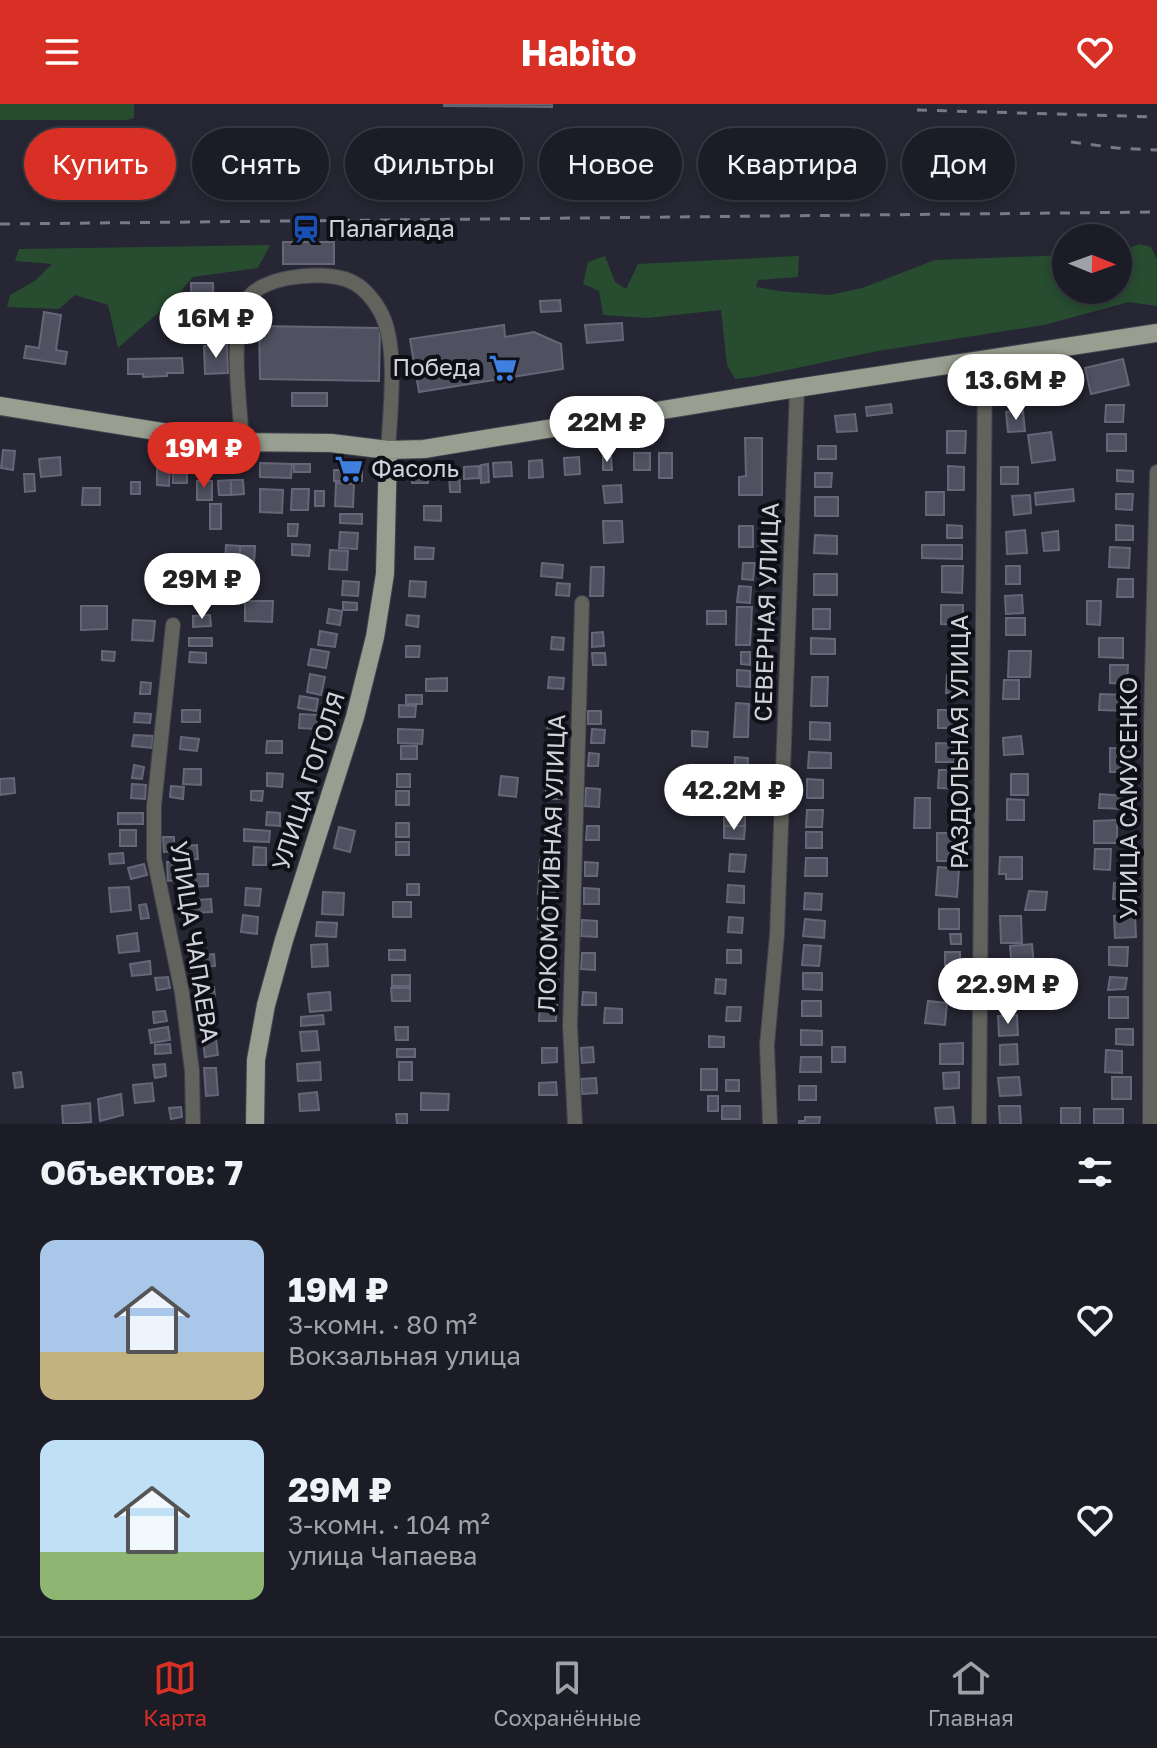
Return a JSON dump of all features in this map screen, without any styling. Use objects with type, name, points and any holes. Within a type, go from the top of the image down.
[{"type":"main road","points":[[0,406],[242,442],[331,443],[388,450],[424,449],[1157,333]]},
{"type":"main road","name":"УЛИЦА ГОГОЛЯ","points":[[255,1124],[256,1060],[266,1005],[368,674],[385,574],[388,450]]},
{"type":"street","points":[[242,442],[237,346],[242,306],[253,292],[271,283],[315,276],[346,279],[367,291],[382,314],[391,345],[388,450]]},
{"type":"street","name":"РАЗДОЛЬНАЯ УЛИЦА","points":[[979,1124],[985,360]]},
{"type":"street","name":"СЕВЕРНАЯ УЛИЦА","points":[[770,1124],[767,1045],[777,935],[797,388]]},
{"type":"street","name":"УЛИЦА САМУСЕНКО","points":[[1150,1124],[1151,720],[1157,472]]},
{"type":"street","name":"ЛОКОМОТИВНАЯ УЛИЦА","points":[[575,1124],[570,1026],[582,603]]},
{"type":"street","name":"УЛИЦА ЧАПАЕВА","points":[[173,625],[154,806],[154,858],[182,993],[192,1071],[193,1124]]},
{"type":"green space","points":[[0,104],[134,104],[134,118],[0,120]]},
{"type":"green space","points":[[1139,244],[1151,247],[1157,259],[1157,306],[1132,302],[1132,247]]},
{"type":"green space","points":[[270,245],[258,268],[193,277],[172,301],[118,348],[108,305],[75,295],[59,309],[7,307],[10,295],[36,280],[52,264],[15,261],[19,249]]},
{"type":"green space","points":[[605,256],[615,282],[626,289],[638,264],[799,256],[798,277],[758,280],[756,287],[829,295],[862,288],[935,260],[1052,256],[1052,304],[1122,304],[1044,325],[878,351],[735,379],[727,365],[721,310],[648,318],[603,315],[599,291],[583,284],[588,262]]},
{"type":"building","points":[[552,104],[552,107],[444,106]]},
{"type":"building","name":"Палагиада","points":[[283,242],[334,242],[334,264],[283,264]]},
{"type":"building","points":[[191,283],[213,283],[214,324],[192,324]]},
{"type":"building","points":[[560,300],[561,311],[541,312],[540,301]]},
{"type":"building","points":[[44,312],[61,315],[56,350],[67,352],[65,364],[24,358],[26,346],[39,348]]},
{"type":"building","points":[[622,323],[623,340],[587,343],[585,325]]},
{"type":"building","points":[[504,325],[505,337],[534,332],[561,344],[563,369],[419,392],[410,339]]},
{"type":"building","points":[[259,326],[380,328],[379,381],[260,379]]},
{"type":"building","points":[[227,345],[228,373],[205,374],[204,346]]},
{"type":"building","points":[[182,358],[183,373],[143,377],[143,374],[128,374],[128,359]]},
{"type":"building","points":[[1123,359],[1129,385],[1091,394],[1085,368]]},
{"type":"building","points":[[292,393],[327,393],[327,406],[292,406]]},
{"type":"building","points":[[891,404],[892,413],[867,416],[866,407]]},
{"type":"building","points":[[1106,405],[1124,405],[1123,422],[1105,422]]},
{"type":"building","points":[[1023,411],[1025,431],[1008,432],[1006,412]]},
{"type":"building","points":[[855,414],[857,431],[837,432],[835,416]]},
{"type":"building","points":[[947,431],[966,431],[965,453],[947,453]]},
{"type":"building","points":[[1051,432],[1055,460],[1032,463],[1028,435]]},
{"type":"building","points":[[1107,434],[1126,434],[1126,451],[1107,451]]},
{"type":"building","points":[[745,438],[762,438],[762,495],[739,495],[739,477],[746,476]]},
{"type":"building","points":[[818,446],[836,446],[836,459],[818,459]]},
{"type":"building","points":[[3,450],[15,451],[13,470],[1,468]]},
{"type":"building","points":[[634,453],[650,453],[650,470],[634,470]]},
{"type":"building","points":[[659,453],[672,453],[672,478],[659,478]]},
{"type":"building","points":[[60,457],[61,475],[41,477],[39,459]]},
{"type":"building","points":[[579,457],[580,474],[565,475],[564,458]]},
{"type":"building","points":[[603,457],[611,457],[612,470],[603,470]]},
{"type":"building","points":[[542,460],[543,477],[529,478],[529,461]]},
{"type":"building","points":[[511,462],[512,476],[494,477],[493,463]]},
{"type":"building","points":[[173,463],[187,464],[187,483],[173,483]]},
{"type":"building","points":[[260,463],[292,464],[291,478],[260,477]]},
{"type":"building","points":[[294,464],[310,464],[310,472],[294,472]]},
{"type":"building","points":[[488,464],[489,482],[481,483],[481,465]]},
{"type":"building","points":[[428,466],[428,483],[412,483],[412,467]]},
{"type":"building","points":[[479,466],[479,478],[464,479],[464,467]]},
{"type":"building","points":[[948,466],[964,467],[964,490],[948,490]]},
{"type":"building","points":[[1001,467],[1018,467],[1018,484],[1001,484]]},
{"type":"building","points":[[157,468],[170,468],[169,486],[157,485]]},
{"type":"building","points":[[459,469],[460,492],[450,492],[449,470]]},
{"type":"building","points":[[334,470],[362,470],[362,481],[334,481]]},
{"type":"building","points":[[1117,470],[1133,471],[1133,482],[1117,481]]},
{"type":"building","points":[[815,473],[832,473],[831,487],[815,487]]},
{"type":"building","points":[[24,474],[34,474],[35,491],[25,492]]},
{"type":"building","points":[[231,480],[231,495],[219,495],[218,481]]},
{"type":"building","points":[[231,480],[243,480],[244,494],[231,495]]},
{"type":"building","points":[[197,481],[212,481],[212,500],[197,500]]},
{"type":"building","points":[[131,482],[140,482],[140,494],[131,494]]},
{"type":"building","points":[[336,483],[354,484],[353,507],[335,506]]},
{"type":"building","points":[[621,485],[622,502],[605,503],[603,486]]},
{"type":"building","points":[[83,488],[100,488],[100,505],[82,505]]},
{"type":"building","points":[[260,489],[283,490],[282,513],[260,512]]},
{"type":"building","points":[[292,489],[309,489],[308,510],[291,510]]},
{"type":"building","points":[[1073,489],[1074,501],[1036,505],[1035,493]]},
{"type":"building","points":[[315,491],[324,491],[324,506],[315,506]]},
{"type":"building","points":[[926,492],[944,492],[944,515],[926,515]]},
{"type":"building","points":[[1116,494],[1133,494],[1132,510],[1116,509]]},
{"type":"building","points":[[1030,495],[1031,513],[1014,515],[1012,496]]},
{"type":"building","points":[[815,497],[838,497],[838,516],[815,516]]},
{"type":"building","points":[[210,504],[221,504],[221,529],[210,529]]},
{"type":"building","points":[[424,506],[441,506],[441,521],[424,520]]},
{"type":"building","points":[[340,514],[362,514],[362,524],[340,523]]},
{"type":"building","points":[[603,521],[622,521],[623,542],[604,543]]},
{"type":"building","points":[[288,524],[298,524],[297,536],[288,536]]},
{"type":"building","points":[[947,525],[962,526],[962,538],[947,538]]},
{"type":"building","points":[[1116,525],[1133,526],[1133,540],[1116,540]]},
{"type":"building","points":[[739,526],[753,526],[753,547],[739,547]]},
{"type":"building","points":[[1025,530],[1027,553],[1007,554],[1006,532]]},
{"type":"building","points":[[1058,531],[1059,550],[1044,551],[1042,533]]},
{"type":"building","points":[[340,532],[358,533],[357,549],[339,548]]},
{"type":"building","points":[[815,535],[837,536],[837,554],[814,553]]},
{"type":"building","points":[[292,544],[310,545],[309,556],[292,555]]},
{"type":"building","points":[[226,545],[240,546],[240,563],[225,563]]},
{"type":"building","points":[[922,545],[962,545],[962,559],[922,558]]},
{"type":"building","points":[[240,546],[255,546],[254,564],[240,563]]},
{"type":"building","points":[[415,547],[434,548],[433,559],[415,559]]},
{"type":"building","points":[[1110,547],[1130,548],[1129,568],[1109,567]]},
{"type":"building","points":[[330,550],[348,551],[347,570],[329,569]]},
{"type":"building","points":[[542,563],[563,565],[562,578],[541,576]]},
{"type":"building","points":[[743,563],[755,563],[753,580],[742,579]]},
{"type":"building","points":[[942,566],[963,566],[962,593],[942,592]]},
{"type":"building","points":[[1006,566],[1020,566],[1020,584],[1006,584]]},
{"type":"building","points":[[591,567],[604,567],[603,596],[590,596]]},
{"type":"building","points":[[814,574],[837,574],[837,595],[814,595]]},
{"type":"building","points":[[1118,579],[1133,579],[1133,597],[1117,597]]},
{"type":"building","points":[[343,581],[359,582],[358,596],[342,595]]},
{"type":"building","points":[[410,581],[426,582],[425,597],[409,596]]},
{"type":"building","points":[[557,583],[570,584],[569,596],[556,595]]},
{"type":"building","points":[[739,586],[751,587],[750,603],[737,602]]},
{"type":"building","points":[[1022,595],[1023,613],[1006,614],[1005,596]]},
{"type":"building","points":[[245,601],[273,601],[272,622],[245,621]]},
{"type":"building","points":[[1087,601],[1101,601],[1100,625],[1087,624]]},
{"type":"building","points":[[343,602],[357,603],[357,610],[343,610]]},
{"type":"building","points":[[941,605],[963,605],[963,625],[941,624]]},
{"type":"building","points":[[81,606],[107,606],[107,629],[81,630]]},
{"type":"building","points":[[737,607],[752,607],[750,645],[736,645]]},
{"type":"building","points":[[329,609],[342,611],[340,625],[327,623]]},
{"type":"building","points":[[813,609],[830,609],[830,629],[813,629]]},
{"type":"building","points":[[707,611],[726,611],[726,624],[707,624]]},
{"type":"building","points":[[210,615],[211,626],[193,627],[193,616]]},
{"type":"building","points":[[407,615],[419,616],[418,627],[406,625]]},
{"type":"building","points":[[1006,618],[1025,618],[1025,635],[1006,635]]},
{"type":"building","points":[[133,620],[155,621],[153,641],[132,640]]},
{"type":"building","points":[[320,631],[337,634],[335,647],[318,645]]},
{"type":"building","points":[[603,632],[604,646],[592,647],[592,633]]},
{"type":"building","points":[[552,637],[564,638],[563,650],[551,649]]},
{"type":"building","points":[[189,638],[212,638],[212,646],[189,646]]},
{"type":"building","points":[[811,638],[835,639],[835,654],[811,654]]},
{"type":"building","points":[[1099,638],[1123,638],[1123,658],[1099,657]]},
{"type":"building","points":[[406,646],[420,646],[419,657],[406,657]]},
{"type":"building","points":[[311,649],[329,652],[326,668],[308,665]]},
{"type":"building","points":[[102,651],[115,652],[114,661],[102,660]]},
{"type":"building","points":[[1009,651],[1031,651],[1030,677],[1008,677]]},
{"type":"building","points":[[190,652],[206,653],[206,663],[189,662]]},
{"type":"building","points":[[741,652],[750,652],[750,665],[741,664]]},
{"type":"building","points":[[592,653],[605,653],[606,665],[593,665]]},
{"type":"building","points":[[1110,665],[1128,665],[1127,684],[1110,683]]},
{"type":"building","points":[[737,670],[750,671],[750,687],[737,686]]},
{"type":"building","points":[[310,674],[325,677],[321,695],[307,692]]},
{"type":"building","points":[[947,675],[962,675],[962,693],[946,693]]},
{"type":"building","points":[[549,677],[564,678],[563,689],[548,688]]},
{"type":"building","points":[[812,677],[828,677],[827,706],[811,706]]},
{"type":"building","points":[[447,678],[447,691],[426,691],[426,679]]},
{"type":"building","points":[[1004,680],[1019,680],[1019,699],[1003,699]]},
{"type":"building","points":[[141,682],[151,683],[150,694],[140,694]]},
{"type":"building","points":[[1100,694],[1129,695],[1128,711],[1099,710]]},
{"type":"building","points":[[406,695],[422,695],[422,704],[406,704]]},
{"type":"building","points":[[300,696],[318,699],[316,711],[298,708]]},
{"type":"building","points":[[736,703],[749,704],[748,737],[734,737]]},
{"type":"building","points":[[399,705],[416,706],[415,717],[399,717]]},
{"type":"building","points":[[182,710],[200,710],[200,722],[182,722]]},
{"type":"building","points":[[938,710],[961,710],[961,728],[938,728]]},
{"type":"building","points":[[588,711],[601,711],[601,724],[588,724]]},
{"type":"building","points":[[135,713],[151,714],[150,723],[134,722]]},
{"type":"building","points":[[300,714],[318,715],[317,729],[299,728]]},
{"type":"building","points":[[548,719],[562,720],[561,736],[547,735]]},
{"type":"building","points":[[810,722],[830,723],[830,740],[810,739]]},
{"type":"building","points":[[398,729],[423,730],[422,744],[398,743]]},
{"type":"building","points":[[592,729],[605,730],[604,743],[591,743]]},
{"type":"building","points":[[692,731],[708,732],[707,747],[692,746]]},
{"type":"building","points":[[134,735],[153,736],[152,748],[132,746]]},
{"type":"building","points":[[1021,736],[1023,754],[1004,755],[1003,738]]},
{"type":"building","points":[[181,737],[199,739],[197,751],[180,749]]},
{"type":"building","points":[[267,741],[282,741],[282,753],[266,753]]},
{"type":"building","points":[[936,743],[961,744],[960,762],[936,762]]},
{"type":"building","points":[[401,746],[417,746],[417,759],[401,759]]},
{"type":"building","points":[[1110,748],[1132,749],[1131,772],[1110,772]]},
{"type":"building","points":[[809,752],[831,753],[831,768],[808,768]]},
{"type":"building","points":[[589,753],[599,754],[598,766],[588,766]]},
{"type":"building","points":[[735,757],[748,758],[747,777],[734,777]]},
{"type":"building","points":[[134,765],[144,767],[142,779],[132,778]]},
{"type":"building","points":[[184,769],[201,769],[201,785],[183,784]]},
{"type":"building","points":[[939,770],[961,770],[960,789],[938,788]]},
{"type":"building","points":[[267,773],[283,774],[282,787],[267,786]]},
{"type":"building","points":[[397,774],[410,774],[410,787],[397,787]]},
{"type":"building","points":[[1011,774],[1028,774],[1028,795],[1011,795]]},
{"type":"building","points":[[501,776],[518,778],[516,797],[499,795]]},
{"type":"building","points":[[734,777],[747,777],[746,796],[733,796]]},
{"type":"building","points":[[14,778],[15,793],[0,795],[0,779]]},
{"type":"building","points":[[807,779],[823,780],[823,798],[807,798]]},
{"type":"building","points":[[546,781],[561,781],[560,799],[546,799]]},
{"type":"building","points":[[132,784],[146,785],[145,799],[131,798]]},
{"type":"building","points":[[691,784],[711,785],[710,797],[690,796]]},
{"type":"building","points":[[171,786],[184,787],[183,799],[170,797]]},
{"type":"building","points":[[586,788],[600,789],[599,807],[585,806]]},
{"type":"building","points":[[251,791],[263,791],[262,801],[251,800]]},
{"type":"building","points":[[396,791],[409,791],[409,805],[396,805]]},
{"type":"building","points":[[1100,794],[1125,796],[1125,809],[1099,808]]},
{"type":"building","points":[[915,798],[930,798],[930,828],[914,828]]},
{"type":"building","points":[[1007,799],[1024,800],[1024,820],[1007,820]]},
{"type":"building","points":[[807,810],[823,810],[822,827],[806,827]]},
{"type":"building","points":[[267,812],[280,813],[280,826],[266,825]]},
{"type":"building","points":[[118,813],[143,813],[143,824],[118,824]]},
{"type":"building","points":[[724,813],[745,813],[745,826],[724,826]]},
{"type":"building","points":[[1117,820],[1117,843],[1094,843],[1094,821]]},
{"type":"building","points":[[396,823],[409,823],[409,837],[396,837]]},
{"type":"building","points":[[587,826],[599,826],[599,840],[586,840]]},
{"type":"building","points":[[724,826],[745,826],[744,839],[724,838]]},
{"type":"building","points":[[339,827],[355,831],[350,852],[334,848]]},
{"type":"building","points":[[244,829],[270,831],[269,842],[244,841]]},
{"type":"building","points":[[120,830],[136,830],[136,846],[120,846]]},
{"type":"building","points":[[545,830],[560,831],[560,842],[545,841]]},
{"type":"building","points":[[806,832],[822,832],[822,848],[806,848]]},
{"type":"building","points":[[937,833],[959,833],[959,861],[937,861]]},
{"type":"building","points":[[163,837],[174,837],[174,851],[164,852]]},
{"type":"building","points":[[396,842],[409,842],[409,855],[396,855]]},
{"type":"building","points":[[197,845],[198,859],[182,860],[181,846]]},
{"type":"building","points":[[254,847],[266,848],[266,865],[253,865]]},
{"type":"building","points":[[1095,849],[1111,849],[1110,870],[1094,869]]},
{"type":"building","points":[[123,853],[124,863],[110,864],[109,854]]},
{"type":"building","points":[[730,854],[746,855],[744,872],[729,871]]},
{"type":"building","points":[[1000,857],[1022,857],[1022,879],[1006,879],[1006,874],[999,874]]},
{"type":"building","points":[[806,858],[827,858],[827,876],[805,876]]},
{"type":"building","points":[[540,860],[554,861],[553,874],[539,873]]},
{"type":"building","points":[[167,862],[177,862],[178,880],[168,881]]},
{"type":"building","points":[[585,862],[598,863],[597,876],[585,876]]},
{"type":"building","points":[[144,864],[147,875],[131,879],[128,868]]},
{"type":"building","points":[[938,867],[959,869],[957,897],[936,895]]},
{"type":"building","points":[[190,874],[208,874],[208,886],[190,887]]},
{"type":"building","points":[[539,881],[555,882],[554,895],[538,894]]},
{"type":"building","points":[[1114,883],[1132,883],[1132,900],[1113,899]]},
{"type":"building","points":[[407,884],[419,884],[419,895],[407,895]]},
{"type":"building","points":[[728,885],[744,886],[744,903],[727,902]]},
{"type":"building","points":[[129,887],[131,910],[111,912],[109,888]]},
{"type":"building","points":[[246,888],[261,889],[259,906],[245,905]]},
{"type":"building","points":[[584,888],[599,889],[599,904],[584,904]]},
{"type":"building","points":[[1029,891],[1047,892],[1045,910],[1025,910]]},
{"type":"building","points":[[323,892],[344,893],[343,915],[322,914]]},
{"type":"building","points":[[805,893],[822,894],[821,910],[804,909]]},
{"type":"building","points":[[211,899],[212,912],[184,913],[183,901]]},
{"type":"building","points":[[393,902],[411,902],[411,917],[393,917]]},
{"type":"building","points":[[146,904],[149,918],[141,919],[139,905]]},
{"type":"building","points":[[538,908],[554,908],[553,920],[538,919]]},
{"type":"building","points":[[939,909],[959,909],[959,929],[939,929]]},
{"type":"building","points":[[243,915],[258,917],[257,934],[241,932]]},
{"type":"building","points":[[1135,915],[1136,937],[1115,938],[1114,916]]},
{"type":"building","points":[[1000,916],[1021,916],[1022,943],[1001,943]]},
{"type":"building","points":[[729,917],[743,918],[742,933],[728,932]]},
{"type":"building","points":[[805,919],[825,921],[824,938],[803,936]]},
{"type":"building","points":[[582,920],[597,921],[597,937],[581,936]]},
{"type":"building","points":[[317,922],[337,923],[336,937],[316,936]]},
{"type":"building","points":[[541,932],[556,932],[556,945],[541,944]]},
{"type":"building","points":[[137,933],[139,951],[119,953],[117,936]]},
{"type":"building","points":[[950,934],[961,934],[961,944],[951,944]]},
{"type":"building","points":[[327,944],[328,966],[312,967],[311,945]]},
{"type":"building","points":[[1032,944],[1034,967],[1012,969],[1010,946]]},
{"type":"building","points":[[804,945],[821,946],[819,966],[802,965]]},
{"type":"building","points":[[1109,947],[1128,947],[1127,966],[1109,965]]},
{"type":"building","points":[[389,950],[405,950],[405,960],[389,960]]},
{"type":"building","points":[[727,950],[741,950],[741,963],[727,963]]},
{"type":"building","points":[[945,952],[960,952],[960,966],[945,965]]},
{"type":"building","points":[[582,953],[595,953],[595,970],[581,969]]},
{"type":"building","points":[[214,954],[215,966],[192,967],[191,956]]},
{"type":"building","points":[[150,961],[151,974],[132,976],[130,964]]},
{"type":"building","points":[[542,971],[558,971],[557,983],[542,983]]},
{"type":"building","points":[[803,973],[822,973],[822,990],[803,989]]},
{"type":"building","points":[[392,975],[410,975],[410,986],[392,986]]},
{"type":"building","points":[[168,977],[170,988],[157,990],[155,978]]},
{"type":"building","points":[[1110,977],[1127,978],[1125,989],[1108,990]]},
{"type":"building","points":[[716,979],[726,980],[725,994],[715,993]]},
{"type":"building","points":[[946,982],[958,982],[958,999],[945,999]]},
{"type":"building","points":[[1020,982],[1021,1002],[1002,1003],[1001,983]]},
{"type":"building","points":[[204,987],[214,987],[215,998],[205,999]]},
{"type":"building","points":[[391,988],[410,988],[410,1001],[392,1001]]},
{"type":"building","points":[[330,992],[331,1010],[310,1012],[308,994]]},
{"type":"building","points":[[583,992],[596,993],[596,1005],[582,1005]]},
{"type":"building","points":[[1109,997],[1128,997],[1128,1018],[1109,1018]]},
{"type":"building","points":[[802,1001],[821,1001],[821,1016],[802,1016]]},
{"type":"building","points":[[928,1001],[947,1003],[945,1025],[925,1023]]},
{"type":"building","points":[[540,1004],[557,1005],[556,1021],[539,1021]]},
{"type":"building","points":[[727,1007],[741,1007],[740,1021],[726,1021]]},
{"type":"building","points":[[605,1008],[622,1009],[622,1023],[604,1023]]},
{"type":"building","points":[[165,1011],[167,1021],[154,1023],[153,1012]]},
{"type":"building","points":[[323,1015],[324,1024],[301,1026],[301,1017]]},
{"type":"building","points":[[1017,1015],[1018,1035],[999,1036],[998,1016]]},
{"type":"building","points":[[168,1027],[170,1040],[151,1043],[149,1030]]},
{"type":"building","points":[[395,1027],[408,1027],[408,1040],[396,1040]]},
{"type":"building","points":[[1116,1029],[1133,1029],[1133,1045],[1116,1044]]},
{"type":"building","points":[[801,1030],[822,1031],[822,1045],[801,1045]]},
{"type":"building","points":[[317,1031],[319,1050],[302,1051],[300,1032]]},
{"type":"building","points":[[709,1036],[724,1037],[724,1047],[709,1047]]},
{"type":"building","points":[[216,1039],[218,1055],[205,1057],[203,1041]]},
{"type":"building","points":[[963,1043],[963,1064],[940,1064],[940,1044]]},
{"type":"building","points":[[170,1044],[171,1053],[155,1054],[155,1045]]},
{"type":"building","points":[[1017,1044],[1018,1064],[1000,1065],[1000,1045]]},
{"type":"building","points":[[593,1047],[594,1062],[582,1063],[581,1048]]},
{"type":"building","points":[[832,1047],[845,1047],[845,1062],[832,1062]]},
{"type":"building","points":[[542,1048],[557,1048],[557,1062],[542,1063]]},
{"type":"building","points":[[397,1049],[415,1049],[415,1057],[397,1057]]},
{"type":"building","points":[[1106,1050],[1122,1051],[1122,1073],[1105,1072]]},
{"type":"building","points":[[801,1057],[821,1057],[821,1072],[800,1072]]},
{"type":"building","points":[[320,1062],[321,1080],[298,1081],[297,1064]]},
{"type":"building","points":[[399,1062],[412,1062],[412,1080],[399,1080]]},
{"type":"building","points":[[165,1064],[166,1076],[155,1078],[153,1065]]},
{"type":"building","points":[[204,1068],[216,1068],[218,1095],[206,1096]]},
{"type":"building","points":[[701,1069],[717,1069],[717,1090],[701,1090]]},
{"type":"building","points":[[21,1072],[23,1087],[15,1088],[13,1073]]},
{"type":"building","points":[[959,1072],[959,1088],[944,1089],[943,1073]]},
{"type":"building","points":[[1019,1077],[1021,1095],[1000,1096],[998,1078]]},
{"type":"building","points":[[1112,1077],[1131,1077],[1131,1099],[1112,1099]]},
{"type":"building","points":[[596,1078],[597,1093],[582,1094],[581,1079]]},
{"type":"building","points":[[726,1080],[739,1080],[739,1091],[726,1091]]},
{"type":"building","points":[[556,1082],[557,1095],[539,1095],[539,1083]]},
{"type":"building","points":[[152,1083],[154,1101],[135,1103],[133,1085]]},
{"type":"building","points":[[799,1086],[816,1086],[816,1100],[799,1100]]},
{"type":"building","points":[[317,1092],[319,1110],[300,1111],[299,1094]]},
{"type":"building","points":[[421,1093],[449,1094],[448,1110],[421,1110]]},
{"type":"building","points":[[121,1094],[123,1115],[100,1121],[98,1099]]},
{"type":"building","points":[[708,1096],[718,1096],[718,1111],[708,1111]]},
{"type":"building","points":[[90,1103],[91,1122],[63,1124],[62,1106]]},
{"type":"building","points":[[722,1106],[740,1106],[740,1119],[722,1119]]},
{"type":"building","points":[[999,1106],[1020,1106],[1021,1124],[1000,1124]]},
{"type":"building","points":[[181,1107],[182,1117],[171,1119],[169,1108]]},
{"type":"building","points":[[953,1107],[955,1124],[937,1124],[935,1108]]},
{"type":"building","points":[[1061,1108],[1080,1108],[1080,1124],[1061,1124]]},
{"type":"building","points":[[1094,1109],[1123,1109],[1123,1124],[1094,1124]]},
{"type":"building","points":[[396,1114],[407,1114],[407,1124],[397,1124]]},
{"type":"building","points":[[805,1117],[820,1117],[819,1124],[799,1124],[799,1121],[805,1121]]},
{"type":"railway","points":[[917,110],[1157,117]]},
{"type":"railway","points":[[1071,142],[1157,150]]},
{"type":"railway","points":[[0,224],[1157,212]]},
{"type":"place","name":"Палагиада","points":[[306,229]]},
{"type":"place","name":"Победа","points":[[503,368]]},
{"type":"place","name":"Фасоль","points":[[349,469]]}]
